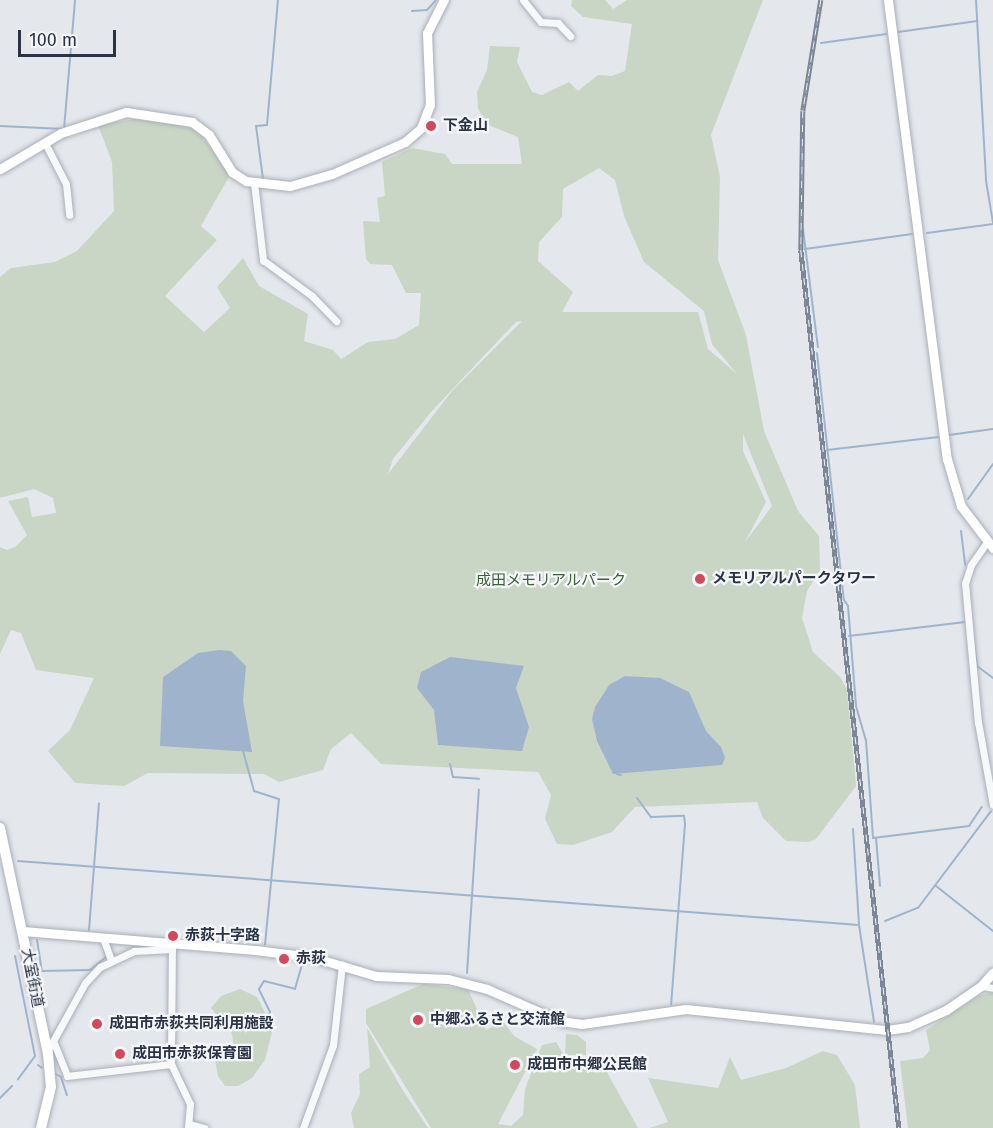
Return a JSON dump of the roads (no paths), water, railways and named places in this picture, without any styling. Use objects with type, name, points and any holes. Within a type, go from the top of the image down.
[{"type":"main road","name":"大室街道","points":[[0,828],[4,865],[23,931],[51,1046],[51,1087],[41,1128]]},
{"type":"street","points":[[0,169],[93,119],[126,112],[165,116],[202,128],[232,172],[254,183],[306,184],[367,160],[414,135],[427,119],[430,105],[427,33],[444,0]]},
{"type":"street","points":[[523,0],[541,22],[558,23],[570,36]]},
{"type":"street","points":[[888,0],[947,459],[961,506],[990,545],[971,565],[965,583],[978,722],[993,805]]},
{"type":"street","points":[[45,143],[66,184],[69,215]]},
{"type":"street","points":[[254,183],[263,260],[312,296],[336,321]]},
{"type":"street","points":[[23,931],[312,957],[376,976],[467,982],[560,1021],[582,1024],[686,1009],[887,1030],[927,1020],[981,986],[993,972]]},
{"type":"street","points":[[104,938],[111,960]]},
{"type":"street","points":[[171,1064],[67,1076],[51,1046],[85,983],[111,960],[134,951],[172,946]]},
{"type":"street","points":[[172,946],[171,1064],[188,1097],[189,1126],[204,1128]]},
{"type":"street","points":[[303,1128],[333,1045],[342,965]]},
{"type":"street","points":[[981,986],[993,987]]},
{"type":"water","points":[[231,651],[246,666],[243,701],[252,752],[160,746],[163,677],[198,653]]},
{"type":"water","points":[[450,657],[524,666],[516,688],[529,727],[522,751],[438,745],[434,710],[417,688],[421,672]]},
{"type":"water","points":[[625,676],[660,678],[689,692],[706,731],[721,747],[725,758],[722,765],[613,774],[597,741],[592,719],[595,707],[609,685]]},
{"type":"waterway","points":[[0,126],[64,129],[75,0]]},
{"type":"waterway","points":[[263,179],[256,126],[267,125],[278,0]]},
{"type":"waterway","points":[[412,11],[427,10],[436,0]]},
{"type":"waterway","points":[[976,0],[986,181],[993,223]]},
{"type":"waterway","points":[[898,32],[977,21]]},
{"type":"waterway","points":[[821,43],[886,34]]},
{"type":"waterway","points":[[927,233],[993,224]]},
{"type":"waterway","points":[[803,229],[818,347]]},
{"type":"waterway","points":[[805,249],[912,234]]},
{"type":"waterway","points":[[817,353],[844,600],[848,606],[856,706],[866,740],[873,838],[969,826],[982,807]]},
{"type":"waterway","points":[[949,435],[993,429]]},
{"type":"waterway","points":[[827,450],[938,437]]},
{"type":"waterway","points":[[968,499],[993,464]]},
{"type":"waterway","points":[[961,531],[965,565]]},
{"type":"waterway","points":[[971,621],[977,666],[993,678]]},
{"type":"waterway","points":[[849,636],[965,622]]},
{"type":"waterway","points":[[243,751],[254,791],[279,799],[265,944]]},
{"type":"waterway","points":[[450,764],[453,777],[479,779]]},
{"type":"waterway","points":[[617,774],[621,775]]},
{"type":"waterway","points":[[467,973],[479,789]]},
{"type":"waterway","points":[[637,798],[651,817],[684,816],[671,1004]]},
{"type":"waterway","points":[[89,930],[99,803]]},
{"type":"waterway","points":[[885,921],[918,908],[991,811]]},
{"type":"waterway","points":[[853,829],[859,925],[874,1022]]},
{"type":"waterway","points":[[876,838],[880,886]]},
{"type":"waterway","points":[[18,861],[859,925]]},
{"type":"waterway","points":[[936,886],[993,931]]},
{"type":"waterway","points":[[37,940],[42,971],[90,970],[106,957]]},
{"type":"waterway","points":[[15,956],[35,1056],[18,1079]]},
{"type":"waterway","points":[[265,1028],[270,1012],[259,989],[264,981],[295,989],[302,965]]},
{"type":"waterway","points":[[38,1065],[42,1068]]},
{"type":"waterway","points":[[54,1073],[61,1077],[67,1095]]},
{"type":"waterway","points":[[0,1098],[12,1086]]},
{"type":"railway","points":[[821,0],[803,111],[801,250],[899,1128]]},
{"type":"place","name":"下金山","points":[[431,126]]},
{"type":"place","name":"メモリアルパークタワー","points":[[700,579]]},
{"type":"place","name":"赤荻十字路","points":[[173,936]]},
{"type":"place","name":"赤荻","points":[[284,959]]},
{"type":"place","name":"中郷ふるさと交流館","points":[[418,1020]]},
{"type":"place","name":"成田市赤荻共同利用施設","points":[[97,1024]]},
{"type":"place","name":"成田市赤荻保育園","points":[[120,1054]]},
{"type":"place","name":"成田市中郷公民館","points":[[515,1065]]},
{"type":"park label","name":"成田メモリアルパーク","points":[[551,581]]}]
